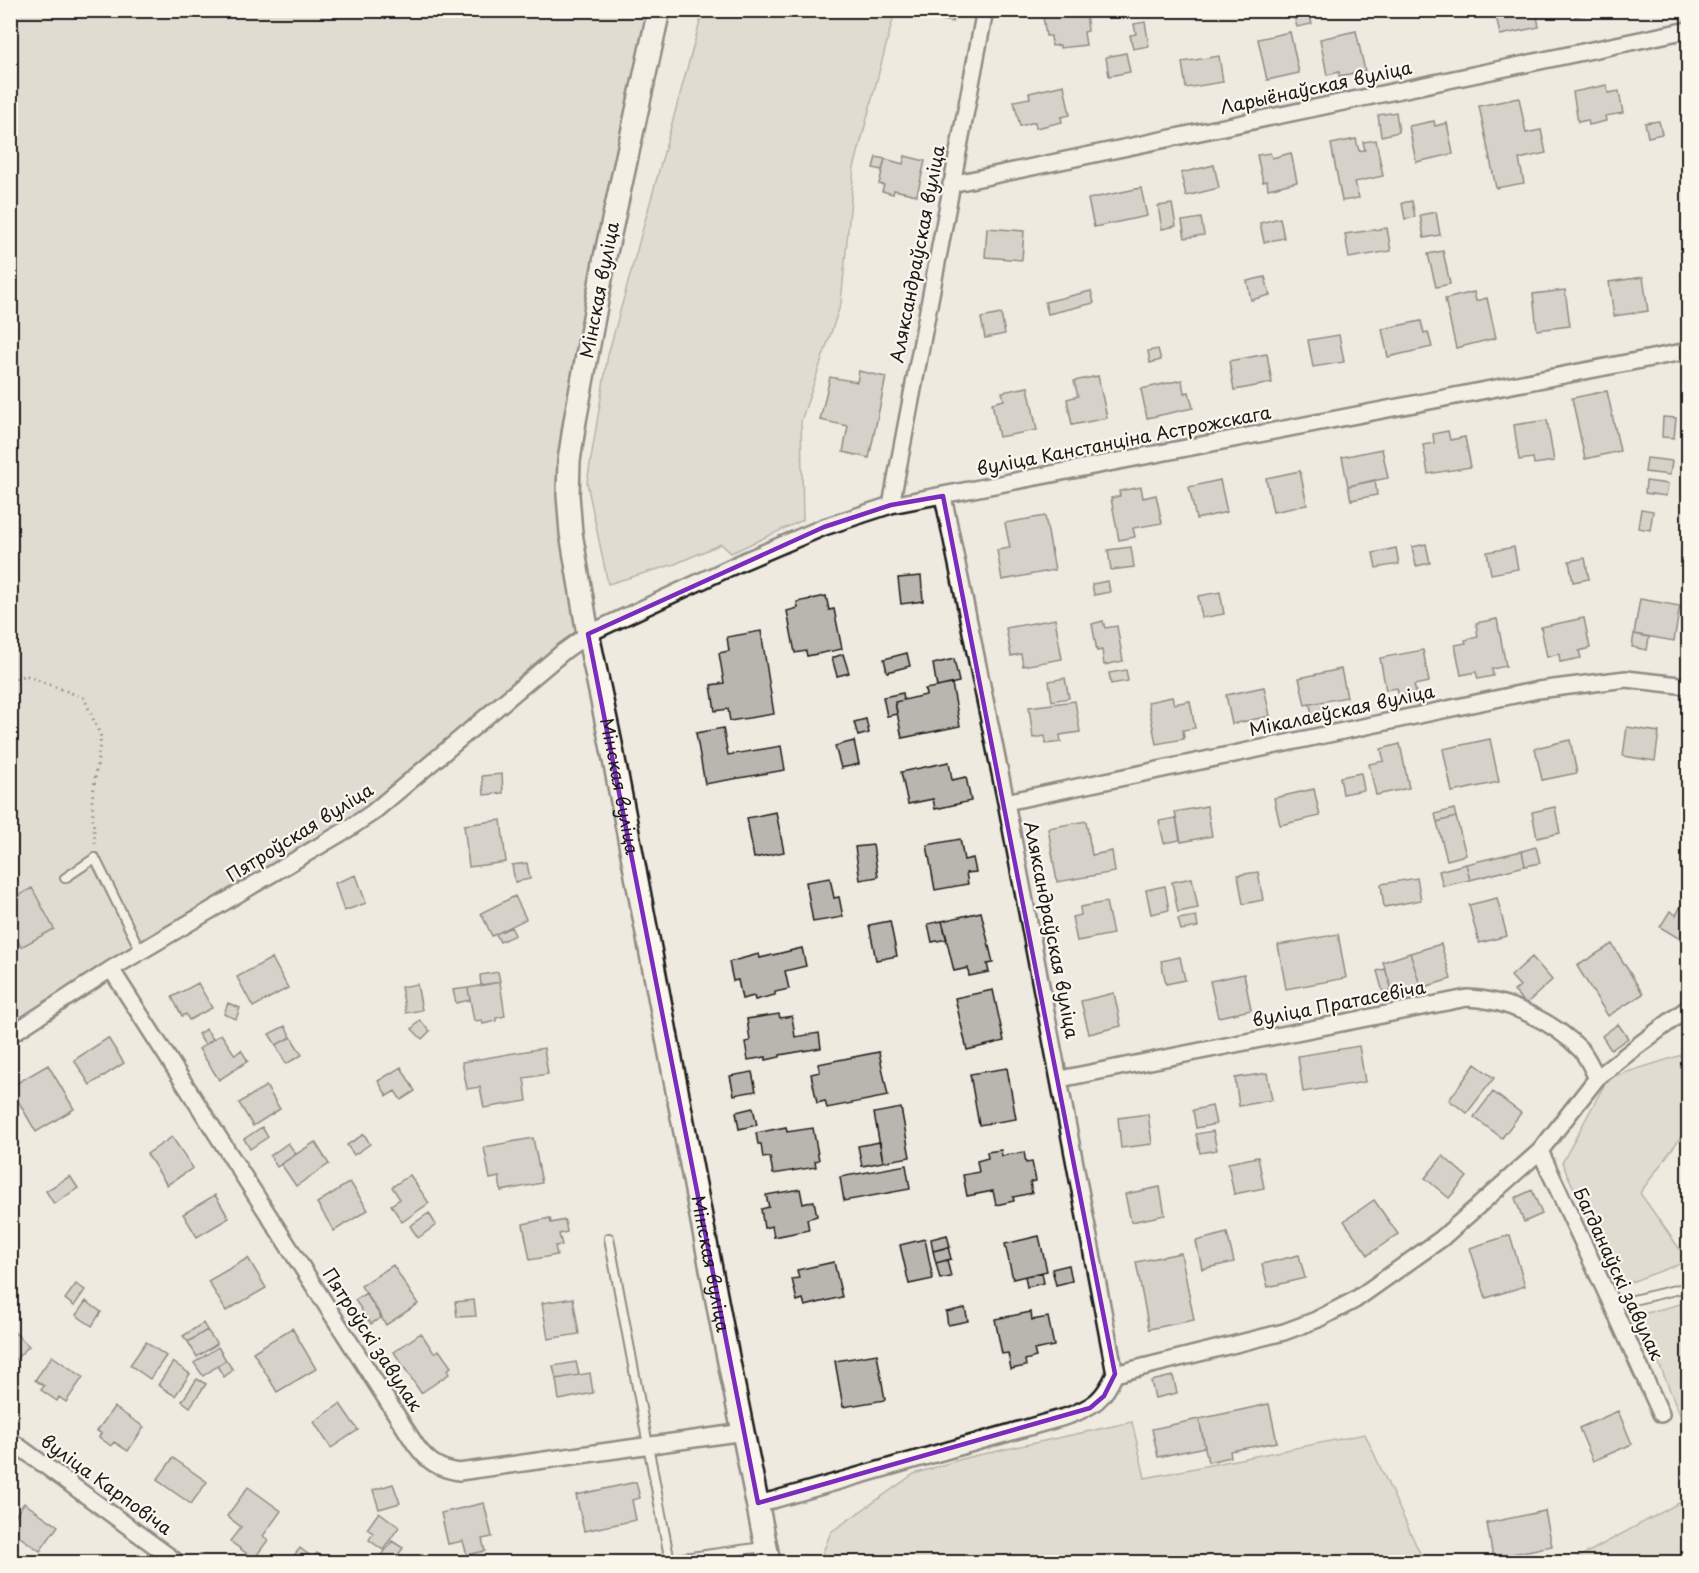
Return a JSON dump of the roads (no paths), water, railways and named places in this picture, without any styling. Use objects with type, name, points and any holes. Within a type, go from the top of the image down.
[{"type":"main road","name":"Мінская вуліца","points":[[659,10],[605,257],[569,461],[568,495],[571,533],[588,634],[767,1555]]},
{"type":"street","name":"Аляксандраўская вуліца","points":[[891,505],[985,10]]},
{"type":"street","name":"Ларыёнаўская вуліца","points":[[951,184],[1689,30]]},
{"type":"street","name":"вуліца Канстанціна Астрожскага","points":[[588,634],[824,526],[891,505],[1689,351]]},
{"type":"street","name":"Аляксандраўская вуліца","points":[[944,496],[1060,1079],[1115,1374]]},
{"type":"street","name":"Пятроўская вуліца","points":[[10,1035],[111,969],[372,813],[562,652],[588,634]]},
{"type":"street","name":"Мікалаеўская вуліца","points":[[1006,802],[1538,690],[1626,679],[1689,686]]},
{"type":"street","name":"Пятроўскі завулак","points":[[111,969],[423,1456],[434,1465],[445,1470],[459,1472],[744,1431]]},
{"type":"street","name":"вуліца Пратасевіча","points":[[1060,1079],[1467,999],[1485,999],[1522,1011],[1558,1031],[1582,1051],[1597,1078]]},
{"type":"street","points":[[758,1503],[1068,1416],[1090,1408],[1104,1396],[1115,1374],[1284,1332],[1316,1320],[1355,1300],[1441,1239],[1540,1152],[1597,1078],[1689,1008]]},
{"type":"street","name":"Багданаўскі завулак","points":[[1540,1152],[1660,1414]]},
{"type":"street","name":"вуліца Карповіча","points":[[10,1440],[177,1563]]},
{"type":"lane","points":[[65,878],[95,858],[141,952]]},
{"type":"lane","points":[[609,1238],[670,1561],[767,1555]]},
{"type":"lane","points":[[1612,1305],[1689,1287]]}]
